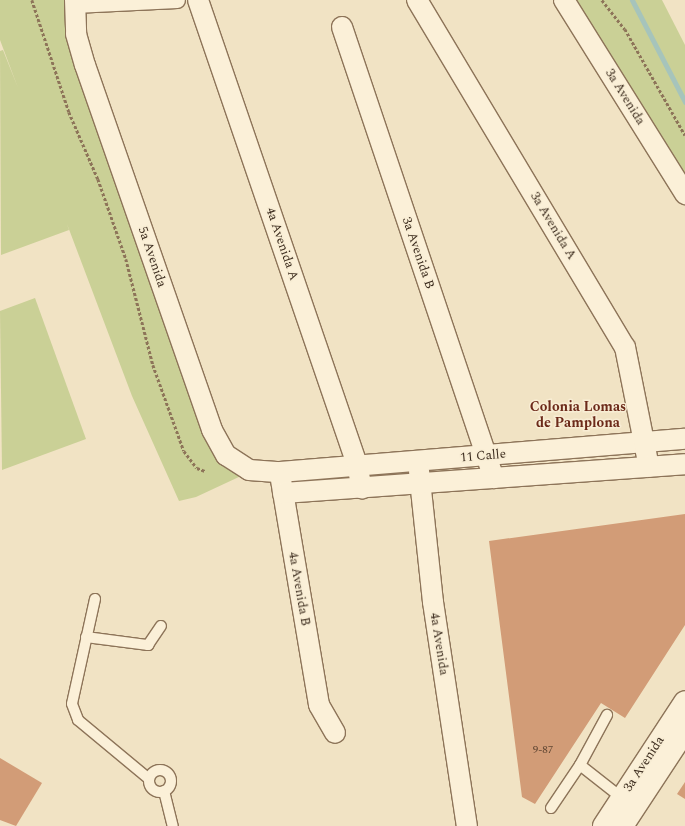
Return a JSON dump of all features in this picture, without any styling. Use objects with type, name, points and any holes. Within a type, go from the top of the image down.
[{"type":"street","points":[[75,2],[177,0]]},
{"type":"street","name":"4a Avenida A","points":[[198,0],[357,465],[362,488]]},
{"type":"street","name":"3a Avenida A","points":[[417,0],[625,346],[649,467]]},
{"type":"street","name":"3a Avenida","points":[[564,0],[685,194]]},
{"type":"street","name":"5a Avenida","points":[[75,2],[76,34],[85,65],[212,430],[226,455],[249,470],[280,472]]},
{"type":"street","name":"3a Avenida B","points":[[342,27],[494,478]]},
{"type":"street","name":"11 Calle","points":[[280,472],[357,465],[419,462],[685,439]]},
{"type":"street","name":"4a Avenida","points":[[419,462],[420,485],[433,602],[467,826]]},
{"type":"street","name":"11 Calle","points":[[282,493],[420,485],[685,464]]},
{"type":"street","name":"4a Avenida B","points":[[280,472],[282,493],[319,705],[335,733]]},
{"type":"street","name":"3a Avenida","points":[[604,826],[685,702]]},
{"type":"street","name":"3a Avenida","points":[[622,826],[685,730]]},
{"type":"lane","points":[[94,599],[72,704],[78,720],[149,779],[153,790],[164,792]]},
{"type":"lane","points":[[86,636],[148,645],[161,626]]},
{"type":"lane","points":[[551,808],[580,765],[607,715]]},
{"type":"lane","points":[[580,765],[622,798]]},
{"type":"lane","points":[[149,779],[156,770],[168,772],[172,783],[164,792]]},
{"type":"lane","points":[[164,792],[173,826]]},
{"type":"path","points":[[32,0],[69,112],[98,179],[126,259],[153,365],[182,444],[197,468],[205,471]]},
{"type":"path","points":[[602,0],[625,29],[685,135]]},
{"type":"green space","points":[[0,0],[66,0],[65,11],[77,67],[241,476],[196,497],[179,501],[132,396],[67,224],[69,230],[1,255],[0,51],[3,50],[18,88],[0,40]]},
{"type":"green space","points":[[572,0],[662,0],[685,45],[685,184]]},
{"type":"green space","points":[[35,298],[86,439],[2,470],[0,311]]},
{"type":"building","points":[[685,514],[685,625],[625,718],[601,703],[535,804],[522,797],[489,541]]},
{"type":"building","points":[[0,758],[42,783],[16,826],[0,820]]},
{"type":"building","points":[[685,782],[685,799],[677,794]]},
{"type":"waterway","points":[[632,0],[685,102]]},
{"type":"district","name":"Colonia Lomas de Pamplona","points":[[578,416]]}]
